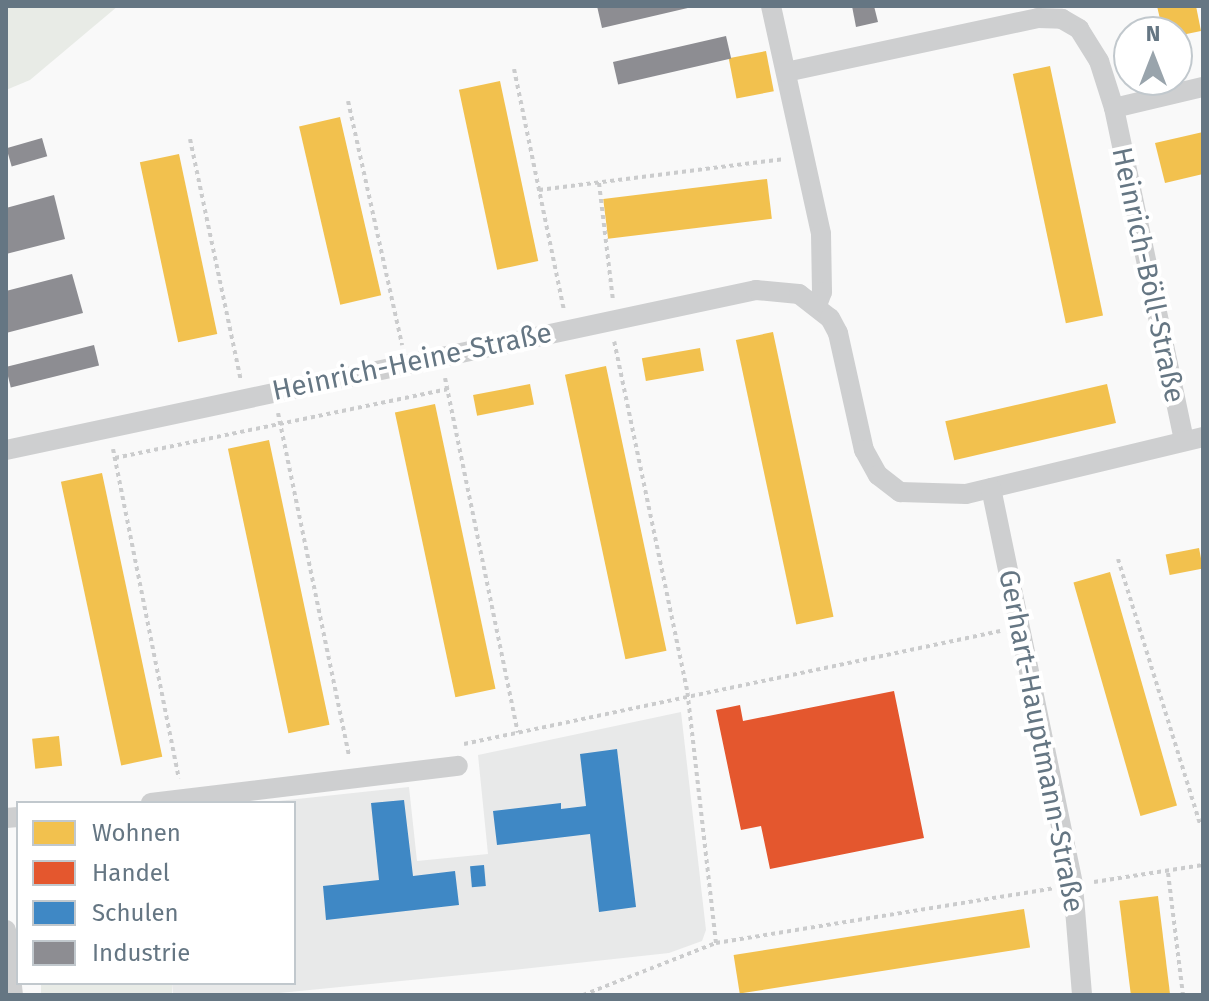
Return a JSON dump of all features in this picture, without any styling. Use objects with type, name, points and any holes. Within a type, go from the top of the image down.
[{"type":"street","points":[[771,6],[821,234],[822,292],[817,305],[838,333],[864,450],[878,475],[900,492],[933,496],[991,488],[1194,439]]},
{"type":"street","name":"Heinrich-Böll-Straße","points":[[786,72],[1006,24],[1062,19],[1090,41],[1114,108],[1194,439]]},
{"type":"street","name":"Heinrich-Böll-Straße","points":[[1114,108],[1203,87]]},
{"type":"street","name":"Heinrich-Heine-Straße","points":[[6,450],[756,290],[799,294],[817,305]]},
{"type":"street","name":"Gerhart-Hauptmann-Straße","points":[[991,488],[1073,885],[1082,995]]},
{"type":"street","points":[[172,801],[458,766]]},
{"type":"street","points":[[6,930],[13,995]]},
{"type":"path","points":[[514,69],[568,329]]},
{"type":"path","points":[[348,101],[406,363]]},
{"type":"path","points":[[190,139],[245,397]]},
{"type":"path","points":[[539,190],[804,156]]},
{"type":"path","points":[[599,183],[613,320],[686,697],[716,943]]},
{"type":"path","points":[[440,356],[518,733]]},
{"type":"path","points":[[115,458],[447,389]]},
{"type":"path","points":[[274,391],[354,779]]},
{"type":"path","points":[[109,428],[183,800]]},
{"type":"path","points":[[1118,559],[1200,824]]},
{"type":"path","points":[[458,766],[455,746],[1019,626]]},
{"type":"path","points":[[583,995],[716,943],[1203,865]]},
{"type":"path","points":[[1168,873],[1183,995]]},
{"type":"shaded area","points":[[6,6],[118,6],[30,80],[6,90]]},
{"type":"shaded area","points":[[681,712],[706,930],[702,941],[669,953],[513,970],[259,995],[173,995],[172,985],[296,985],[296,801],[279,801],[409,787],[417,861],[488,854],[478,755]]},
{"type":"shaded area","points":[[41,985],[172,985],[172,995],[41,995]]},
{"type":"building: Wohnen","points":[[1157,6],[1196,6],[1201,31],[1193,33],[1193,16],[1159,16]]},
{"type":"building: Wohnen","points":[[766,51],[774,91],[737,98],[729,58]]},
{"type":"building: Wohnen","points":[[1050,66],[1103,315],[1066,323],[1013,74]]},
{"type":"building: Wohnen","points":[[500,81],[538,261],[497,270],[459,90]]},
{"type":"building: Wohnen","points":[[340,117],[381,295],[340,305],[299,126]]},
{"type":"building: Wohnen","points":[[1203,132],[1203,174],[1165,183],[1155,143]]},
{"type":"building: Wohnen","points":[[179,154],[217,334],[178,342],[140,162]]},
{"type":"building: Wohnen","points":[[767,179],[772,219],[608,239],[603,199]]},
{"type":"building: Wohnen","points":[[773,332],[834,617],[796,625],[736,340]]},
{"type":"building: Wohnen","points":[[700,348],[704,371],[646,381],[642,358]]},
{"type":"building: Wohnen","points":[[606,366],[667,651],[625,659],[565,375]]},
{"type":"building: Wohnen","points":[[530,384],[534,405],[477,416],[473,395]]},
{"type":"building: Wohnen","points":[[1107,384],[1116,423],[954,460],[945,421]]},
{"type":"building: Wohnen","points":[[435,404],[496,689],[455,697],[395,413]]},
{"type":"building: Wohnen","points":[[269,440],[330,725],[288,733],[228,449]]},
{"type":"building: Wohnen","points":[[102,473],[162,757],[121,765],[61,482]]},
{"type":"building: Wohnen","points":[[1199,548],[1203,569],[1170,575],[1166,554]]},
{"type":"building: Wohnen","points":[[1110,572],[1177,806],[1140,816],[1073,582]]},
{"type":"building: Wohnen","points":[[59,736],[62,766],[35,769],[32,739]]},
{"type":"building: Wohnen","points":[[1158,896],[1170,995],[1131,995],[1119,901]]},
{"type":"building: Wohnen","points":[[1024,909],[1030,948],[740,994],[734,955]]},
{"type":"building: Handel","points":[[894,691],[924,838],[770,869],[761,826],[741,830],[716,710],[740,705],[743,721]]},
{"type":"building: Schulen","points":[[617,749],[636,907],[599,912],[590,834],[497,845],[493,811],[561,803],[561,809],[586,806],[580,754]]},
{"type":"building: Schulen","points":[[404,800],[413,876],[455,871],[459,905],[326,920],[323,886],[379,880],[371,803]]},
{"type":"building: Schulen","points":[[484,865],[486,886],[472,887],[470,866]]},
{"type":"building: Industrie","points":[[597,6],[691,6],[692,7],[602,28]]},
{"type":"building: Industrie","points":[[852,6],[874,6],[878,22],[856,27]]},
{"type":"building: Industrie","points":[[726,36],[731,58],[618,85],[613,62]]},
{"type":"building: Industrie","points":[[42,138],[47,156],[12,166],[6,148]]},
{"type":"building: Industrie","points":[[54,195],[65,239],[6,254],[6,208]]},
{"type":"building: Industrie","points":[[72,274],[83,313],[6,333],[6,291]]},
{"type":"building: Industrie","points":[[94,345],[99,365],[11,387],[6,367]]}]
